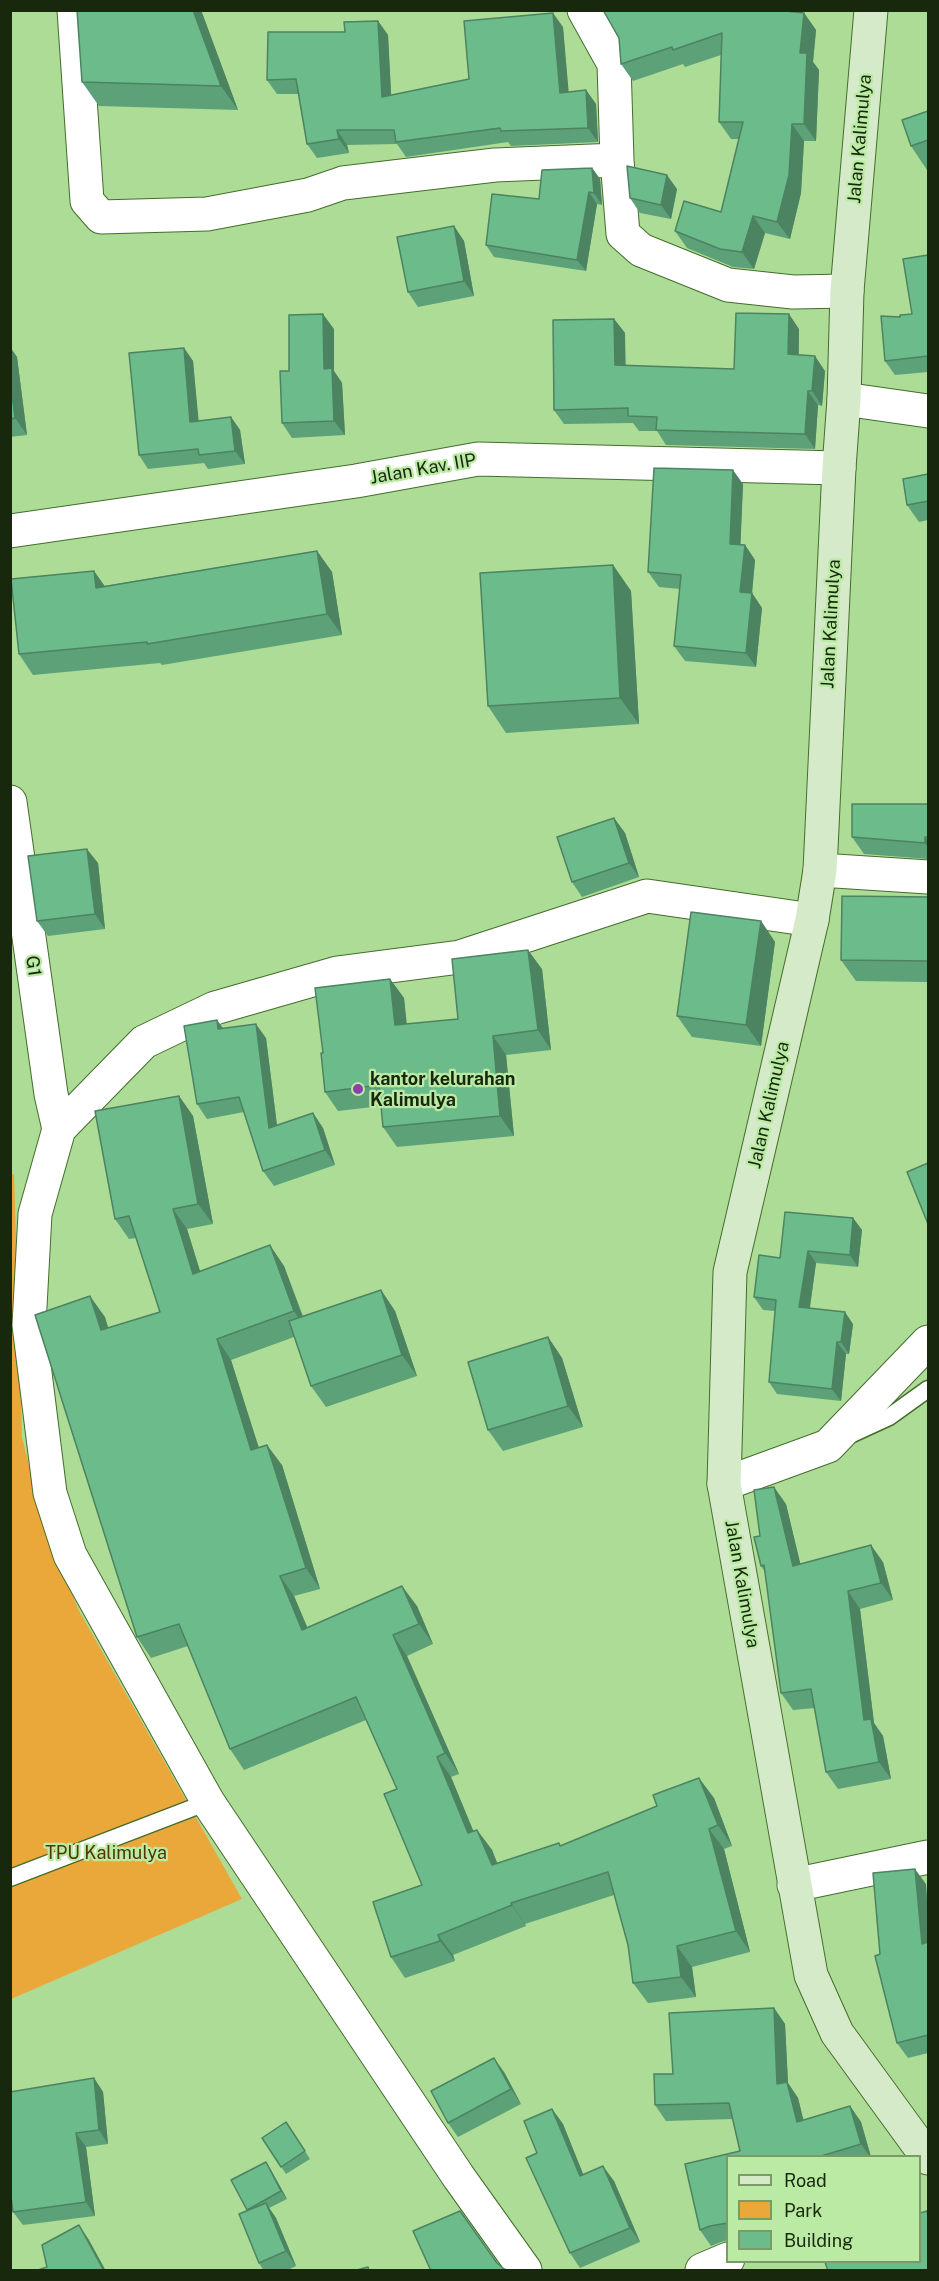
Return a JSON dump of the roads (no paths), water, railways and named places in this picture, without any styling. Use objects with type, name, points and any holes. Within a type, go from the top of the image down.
[{"type":"street","points":[[74,10],[87,201],[101,217],[207,214],[308,195],[343,183],[495,165],[617,160]]},
{"type":"street","points":[[584,10],[614,64],[617,160],[624,234],[641,250],[728,285],[793,292],[847,291]]},
{"type":"street","name":"Jalan Kalimulya","points":[[871,10],[847,291],[844,399],[820,870],[812,920],[730,1272],[724,1484],[811,1975],[837,2033],[928,2158]]},
{"type":"street","points":[[844,399],[928,411]]},
{"type":"street","name":"Jalan Kav. IIP","points":[[10,531],[356,481],[478,459],[839,468]]},
{"type":"street","name":"G1","points":[[12,822],[51,1094],[59,1129]]},
{"type":"street","points":[[820,870],[928,877]]},
{"type":"street","points":[[525,2271],[464,2185],[208,1802],[69,1555],[50,1493],[29,1325],[35,1214],[59,1129],[144,1042],[215,1008],[337,973],[460,957],[647,896],[812,920]]},
{"type":"street","points":[[724,1484],[828,1446],[928,1342]]},
{"type":"street","points":[[794,1885],[928,1857]]},
{"type":"street","points":[[702,2271],[726,2260]]},
{"type":"lane","points":[[828,1446],[889,1417],[928,1389]]},
{"type":"lane","points":[[10,1878],[208,1802]]},
{"type":"place","name":"kantor kelurahan Kalimulya","points":[[358,1089]]},
{"type":"park label","name":"TPU Kalimulya","points":[[106,1853]]}]
